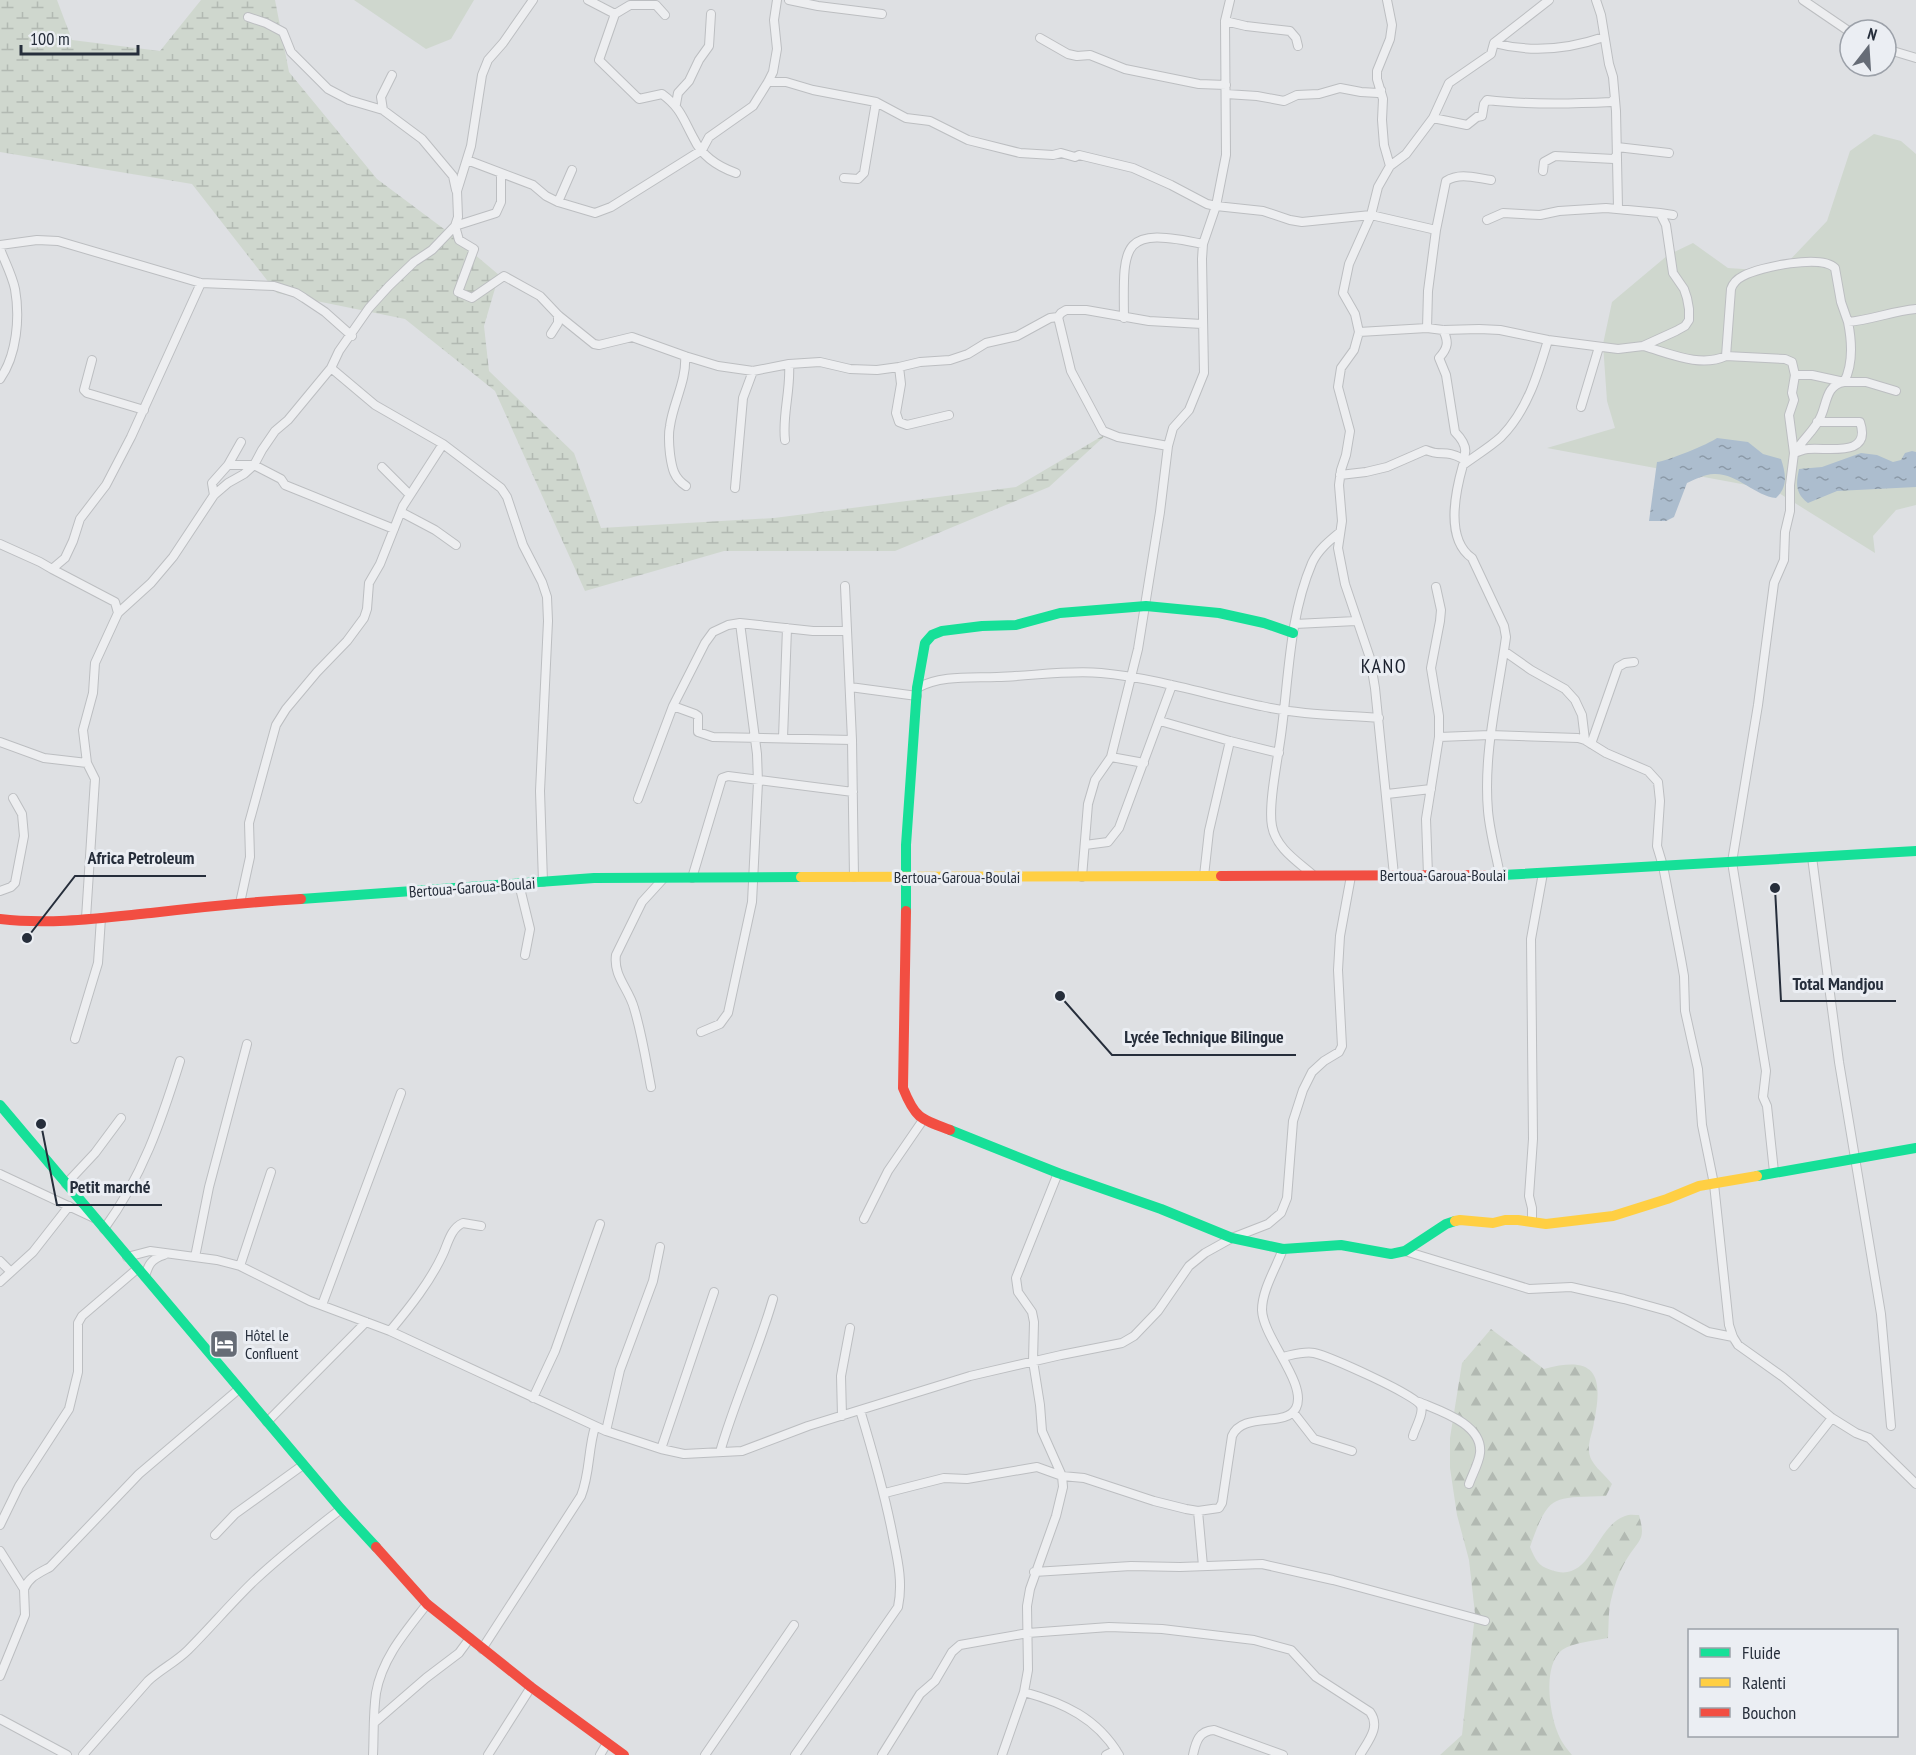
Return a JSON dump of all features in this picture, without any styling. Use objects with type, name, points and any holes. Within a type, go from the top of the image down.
[{"type":"main road","points":[[1294,628],[1219,613],[1146,606],[1060,613],[1016,625],[942,631],[932,635],[925,643],[917,692],[906,845],[903,1088],[911,1107],[923,1120],[1232,1238],[1283,1249],[1341,1245],[1391,1254],[1405,1251],[1446,1224],[1461,1220],[1493,1223],[1518,1220],[1546,1224],[1612,1216],[1667,1199],[1699,1186],[1916,1148]]},
{"type":"main road","name":"Bertoua-Garoua-Boulai","points":[[0,919],[18,921],[101,918],[240,903],[594,878],[1500,875],[1916,851]]},
{"type":"main road","points":[[0,1105],[303,1465],[427,1604],[531,1688],[624,1755]]},
{"type":"street","points":[[457,191],[475,126],[482,75],[488,60],[503,43],[533,0]]},
{"type":"street","points":[[588,0],[615,14]]},
{"type":"street","points":[[467,160],[532,185],[558,202],[595,213],[611,207],[702,150],[709,137],[753,106],[773,72],[777,49],[774,20],[777,0]]},
{"type":"street","points":[[789,0],[882,14]]},
{"type":"street","points":[[1082,877],[1088,804],[1095,780],[1111,757],[1138,649],[1168,446],[1173,428],[1189,410],[1204,373],[1203,244],[1216,206],[1226,155],[1225,21],[1230,0]]},
{"type":"street","points":[[1387,0],[1392,25],[1390,39],[1377,71],[1377,80],[1383,99],[1384,145],[1390,166]]},
{"type":"street","points":[[1395,876],[1379,718],[1370,658],[1356,621],[1339,558],[1342,521],[1339,484],[1347,455],[1350,431],[1338,387],[1341,368],[1354,350],[1359,332],[1355,314],[1343,293],[1349,264],[1371,215],[1378,187],[1390,166],[1406,154],[1433,118],[1449,84],[1491,54],[1494,43],[1550,0]]},
{"type":"street","points":[[1596,0],[1613,77],[1617,111],[1618,208]]},
{"type":"street","points":[[1803,0],[1838,24]]},
{"type":"street","points":[[665,15],[657,3],[630,5],[615,14],[599,60],[618,76],[639,99],[662,94],[676,104],[688,123],[694,140],[702,150],[720,167],[736,173]]},
{"type":"street","points":[[676,104],[678,93],[689,81],[709,46],[711,14]]},
{"type":"street","points":[[86,918],[95,779],[87,763],[83,730],[93,693],[95,663],[118,614],[151,583],[173,557],[214,495],[254,465],[275,431],[288,420],[331,368],[339,351],[352,336],[369,309],[414,261],[432,250],[455,226],[458,217],[457,191],[453,176],[422,139],[382,110],[349,100],[328,89],[291,52],[283,32],[248,17]]},
{"type":"street","points":[[1225,21],[1290,31],[1296,38],[1298,46]]},
{"type":"street","points":[[1494,43],[1514,49],[1558,48],[1580,45],[1604,37]]},
{"type":"street","points":[[1040,38],[1068,54],[1090,55],[1125,69],[1199,84],[1226,85]]},
{"type":"street","points":[[1898,53],[1916,58]]},
{"type":"street","points":[[382,110],[381,97],[392,75]]},
{"type":"street","points":[[768,82],[786,82],[813,90],[876,102],[906,118],[930,121],[968,140],[1020,153],[1053,155],[1061,153],[1075,157],[1079,155],[1134,168],[1207,204],[1216,206],[1263,211],[1302,222],[1371,215],[1436,230]]},
{"type":"street","points":[[1226,94],[1284,101],[1297,95],[1319,94],[1340,88],[1378,93],[1381,90]]},
{"type":"street","points":[[1433,118],[1467,125],[1482,116],[1487,100],[1562,104],[1580,101],[1611,102],[1614,99]]},
{"type":"street","points":[[844,178],[858,179],[864,173],[876,102]]},
{"type":"street","points":[[1617,147],[1669,153]]},
{"type":"street","points":[[1543,171],[1544,162],[1555,156],[1614,159],[1616,156]]},
{"type":"street","points":[[558,202],[572,170]]},
{"type":"street","points":[[455,226],[496,213],[501,202],[501,173]]},
{"type":"street","points":[[1427,328],[1428,291],[1436,230],[1446,181],[1464,176],[1491,180]]},
{"type":"street","points":[[1487,220],[1503,213],[1540,215],[1559,211],[1618,208],[1673,215]]},
{"type":"street","points":[[1359,332],[1427,328],[1500,330],[1599,347],[1630,349],[1643,346],[1677,331],[1689,320],[1687,298],[1673,273],[1665,220],[1660,213]]},
{"type":"street","points":[[455,226],[459,240],[474,249],[458,292],[472,298],[504,276],[540,296],[558,315],[594,344],[599,345],[632,337],[718,366],[753,371],[789,364],[820,362],[850,369],[877,370],[920,362],[950,360],[968,354],[987,343],[1017,336],[1050,318],[1058,317],[1066,310],[1086,310],[1124,318],[1202,324]]},
{"type":"street","points":[[1124,318],[1125,259],[1130,247],[1140,241],[1159,236],[1203,244]]},
{"type":"street","points":[[0,379],[11,359],[16,309],[15,290],[0,247],[37,240],[58,242],[201,283],[274,286],[296,293],[325,312],[352,336]]},
{"type":"street","points":[[1725,356],[1732,284],[1742,276],[1789,263],[1831,264],[1835,268],[1851,340],[1850,371],[1844,382]]},
{"type":"street","points":[[51,569],[64,558],[73,541],[80,519],[106,484],[144,410],[201,283]]},
{"type":"street","points":[[1848,322],[1862,321],[1901,310],[1916,309]]},
{"type":"street","points":[[551,334],[558,323],[558,315]]},
{"type":"street","points":[[1058,317],[1071,371],[1103,431],[1118,437],[1168,446]]},
{"type":"street","points":[[1340,475],[1387,467],[1426,450],[1435,454],[1451,452],[1463,459],[1464,447],[1461,438],[1455,432],[1446,375],[1439,358],[1448,343],[1443,330]]},
{"type":"street","points":[[1500,875],[1488,813],[1487,778],[1490,735],[1506,637],[1504,626],[1472,558],[1464,552],[1456,534],[1455,510],[1463,465],[1501,436],[1521,411],[1534,385],[1548,340]]},
{"type":"street","points":[[1643,346],[1710,362],[1725,356],[1785,359],[1792,362],[1795,375],[1792,393],[1794,400],[1790,415],[1794,453],[1784,560],[1774,583],[1753,738],[1732,862],[1766,1071],[1763,1097],[1767,1106],[1774,1172]]},
{"type":"street","points":[[1581,407],[1599,347]]},
{"type":"street","points":[[684,356],[685,369],[672,414],[669,439],[672,470],[678,481],[686,486]]},
{"type":"street","points":[[92,360],[84,390],[87,393],[144,410]]},
{"type":"street","points":[[785,440],[783,423],[788,393],[789,364]]},
{"type":"street","points":[[899,367],[901,384],[896,413],[899,422],[907,425],[949,415]]},
{"type":"street","points":[[331,368],[375,405],[443,444],[501,488],[507,497],[523,545],[547,597],[548,621],[540,791],[543,882]]},
{"type":"street","points":[[735,488],[743,398],[753,371]]},
{"type":"street","points":[[1795,375],[1812,375],[1844,382]]},
{"type":"street","points":[[1794,453],[1821,417],[1823,405],[1837,383],[1866,382],[1896,391]]},
{"type":"street","points":[[1794,453],[1806,449],[1849,449],[1861,439],[1860,422],[1817,422]]},
{"type":"street","points":[[214,495],[212,483],[228,465],[241,442]]},
{"type":"street","points":[[240,903],[250,857],[249,823],[276,725],[286,709],[347,641],[364,618],[369,583],[380,564],[401,512],[443,444]]},
{"type":"street","points":[[228,465],[254,465],[281,479],[285,485],[394,529]]},
{"type":"street","points":[[382,467],[410,495]]},
{"type":"street","points":[[401,512],[435,530],[456,545]]},
{"type":"street","points":[[1314,876],[1288,854],[1277,840],[1272,825],[1273,796],[1285,711],[1289,655],[1303,591],[1313,561],[1323,546],[1340,532]]},
{"type":"street","points":[[0,544],[40,562],[115,602],[118,614]]},
{"type":"street","points":[[845,586],[852,740],[854,877]]},
{"type":"street","points":[[1428,875],[1426,834],[1439,737],[1439,716],[1431,668],[1441,610],[1436,587]]},
{"type":"street","points":[[1294,628],[1356,621]]},
{"type":"street","points":[[638,799],[673,706],[713,632],[740,622],[813,631],[847,631]]},
{"type":"street","points":[[701,1032],[720,1024],[728,1013],[752,902],[758,782],[755,738],[740,622]]},
{"type":"street","points":[[783,738],[787,628]]},
{"type":"street","points":[[1504,651],[1531,670],[1565,689],[1582,715],[1588,742]]},
{"type":"street","points":[[1588,742],[1618,667],[1634,662]]},
{"type":"street","points":[[850,687],[917,692],[931,680],[1084,672],[1130,676],[1285,711],[1379,718]]},
{"type":"street","points":[[1085,845],[1108,842],[1119,828],[1172,685]]},
{"type":"street","points":[[673,706],[695,714],[698,717],[698,732],[712,737],[852,740]]},
{"type":"street","points":[[1160,721],[1279,753]]},
{"type":"street","points":[[1439,737],[1490,735],[1578,738],[1648,771],[1658,782],[1660,801],[1657,846],[1663,866],[1684,976],[1685,1011],[1698,1069],[1702,1125],[1714,1184],[1732,1337],[1750,1356],[1783,1377],[1832,1418],[1869,1438],[1916,1484]]},
{"type":"street","points":[[1204,876],[1209,831],[1230,741]]},
{"type":"street","points":[[0,742],[44,758],[87,763]]},
{"type":"street","points":[[1111,757],[1144,763]]},
{"type":"street","points":[[692,878],[722,778],[853,792]]},
{"type":"street","points":[[1387,794],[1431,789]]},
{"type":"street","points":[[0,891],[15,883],[24,836],[22,814],[13,798]]},
{"type":"street","points":[[1812,857],[1839,1062],[1881,1314],[1891,1426]]},
{"type":"street","points":[[1532,1222],[1529,1196],[1533,1139],[1531,939],[1543,873]]},
{"type":"street","points":[[127,1257],[150,1251],[240,1266],[298,1295],[390,1331],[461,1363],[594,1427],[660,1449],[684,1454],[742,1451],[808,1426],[970,1376],[1122,1343],[1134,1336],[1158,1311],[1189,1266],[1205,1253],[1232,1238],[1268,1224],[1281,1214],[1287,1198],[1293,1121],[1304,1090],[1312,1072],[1339,1052],[1342,1047],[1338,970],[1340,936],[1350,876]]},
{"type":"street","points":[[651,1087],[634,1005],[615,965],[616,955],[642,902],[664,878]]},
{"type":"street","points":[[519,884],[530,929],[525,955]]},
{"type":"street","points":[[75,1039],[98,963],[101,918]]},
{"type":"street","points":[[195,1257],[209,1187],[247,1044]]},
{"type":"street","points":[[104,1229],[124,1201],[145,1160],[165,1111],[180,1061]]},
{"type":"street","points":[[322,1305],[401,1093]]},
{"type":"street","points":[[66,1184],[95,1153],[121,1118]]},
{"type":"street","points":[[864,1219],[888,1171],[923,1120]]},
{"type":"street","points":[[240,1266],[271,1172]]},
{"type":"street","points":[[1002,1755],[1024,1692],[1028,1670],[1027,1606],[1034,1572],[1062,1496],[1062,1476],[1042,1431],[1033,1361],[1032,1312],[1018,1292],[1016,1278],[1058,1173]]},
{"type":"street","points":[[0,1186],[4,1176],[95,1218]]},
{"type":"street","points":[[0,1282],[33,1252],[69,1206]]},
{"type":"street","points":[[390,1331],[428,1282],[443,1255],[453,1230],[463,1223],[481,1226]]},
{"type":"street","points":[[533,1398],[555,1351],[600,1224]]},
{"type":"street","points":[[606,1431],[620,1371],[653,1281],[660,1247]]},
{"type":"street","points":[[885,1493],[944,1478],[967,1479],[1037,1467],[1062,1476],[1084,1479],[1154,1501],[1198,1511],[1219,1508],[1222,1503],[1236,1429],[1245,1424],[1285,1416],[1298,1406],[1297,1393],[1288,1366],[1271,1338],[1262,1311],[1264,1297],[1283,1249]]},
{"type":"street","points":[[1405,1251],[1529,1289],[1571,1287],[1624,1299],[1671,1312],[1708,1332],[1732,1337]]},
{"type":"street","points":[[0,1525],[19,1486],[69,1409],[78,1372],[78,1323],[82,1316],[141,1273],[154,1257],[165,1254]]},
{"type":"street","points":[[0,1261],[11,1272]]},
{"type":"street","points":[[660,1449],[714,1292]]},
{"type":"street","points":[[720,1452],[758,1349],[773,1299]]},
{"type":"street","points":[[267,1422],[366,1322]]},
{"type":"street","points":[[842,1416],[841,1376],[850,1328]]},
{"type":"street","points":[[1282,1357],[1309,1352],[1318,1354],[1366,1374],[1419,1402],[1457,1417],[1475,1434],[1480,1452],[1468,1484]]},
{"type":"street","points":[[0,1676],[25,1615],[24,1589],[27,1581],[50,1567],[139,1474],[239,1389]]},
{"type":"street","points":[[1413,1436],[1422,1409],[1419,1402]]},
{"type":"street","points":[[795,1755],[898,1607],[900,1574],[885,1493],[860,1410]]},
{"type":"street","points":[[1293,1412],[1314,1439],[1352,1451]]},
{"type":"street","points":[[1794,1466],[1832,1418]]},
{"type":"street","points":[[482,1649],[581,1496],[585,1485],[589,1445],[594,1427]]},
{"type":"street","points":[[215,1535],[235,1514],[303,1465]]},
{"type":"street","points":[[83,1755],[159,1670],[187,1652],[284,1554],[341,1509]]},
{"type":"street","points":[[1198,1511],[1203,1566]]},
{"type":"street","points":[[0,1551],[24,1589]]},
{"type":"street","points":[[1034,1572],[1131,1566],[1262,1564],[1303,1572],[1485,1621]]},
{"type":"street","points":[[373,1755],[376,1693],[384,1665],[400,1639],[427,1604]]},
{"type":"street","points":[[705,1755],[794,1625]]},
{"type":"street","points":[[882,1755],[920,1694],[935,1681],[952,1652],[960,1645],[1028,1634],[1109,1628],[1162,1629],[1254,1640],[1291,1650],[1316,1677],[1370,1712],[1374,1718],[1375,1727],[1360,1755]]},
{"type":"street","points":[[374,1723],[459,1653],[470,1638]]},
{"type":"street","points":[[488,1755],[531,1688]]},
{"type":"street","points":[[1024,1692],[1053,1700],[1075,1710],[1094,1723],[1117,1752],[1106,1755]]},
{"type":"street","points":[[0,1719],[67,1755]]},
{"type":"street","points":[[1193,1755],[1200,1735],[1214,1730],[1283,1755]]},
{"type":"street","points":[[600,1755],[607,1743]]},
{"type":"green space","points":[[0,0],[57,0],[72,40],[160,51],[201,0],[275,0],[289,72],[377,179],[448,232],[499,275],[484,326],[489,371],[574,453],[601,528],[774,518],[1016,487],[1109,432],[1049,487],[895,551],[724,551],[585,591],[495,391],[405,319],[277,293],[192,184],[0,152]]},
{"type":"green space","points":[[354,0],[474,0],[451,39],[426,49]]},
{"type":"green space","points":[[1874,134],[1901,141],[1916,154],[1916,505],[1896,510],[1873,536],[1875,553],[1774,490],[1547,448],[1615,428],[1607,401],[1603,344],[1612,302],[1668,255],[1693,243],[1728,268],[1758,270],[1787,263],[1827,221],[1850,151]]},
{"type":"green space","points":[[1491,1329],[1544,1369],[1561,1365],[1585,1367],[1592,1372],[1596,1380],[1597,1405],[1589,1450],[1591,1460],[1612,1484],[1606,1496],[1563,1499],[1548,1508],[1530,1547],[1538,1562],[1551,1570],[1564,1572],[1575,1569],[1584,1562],[1615,1522],[1627,1515],[1639,1515],[1641,1523],[1641,1538],[1623,1566],[1613,1591],[1609,1611],[1608,1638],[1567,1647],[1556,1657],[1552,1666],[1549,1688],[1554,1722],[1560,1738],[1572,1755],[1440,1755],[1462,1735],[1475,1614],[1469,1560],[1457,1515],[1450,1468],[1450,1438],[1462,1363]]},
{"type":"water","points":[[1717,438],[1748,442],[1763,454],[1781,459],[1785,480],[1780,494],[1776,498],[1768,496],[1730,477],[1707,475],[1687,483],[1674,517],[1666,521],[1649,521],[1657,462],[1688,452]]},
{"type":"water","points":[[1916,452],[1916,487],[1837,491],[1808,503],[1799,492],[1797,484],[1799,469],[1822,467],[1861,453],[1877,455],[1893,462],[1901,460],[1905,453]]},
{"type":"traffic: fast","points":[[906,911],[906,845],[917,688],[925,643],[932,635],[942,631],[982,626],[1016,625],[1060,613],[1146,606],[1219,613],[1264,623],[1293,633]]},
{"type":"traffic: fast","points":[[1503,875],[1916,851]]},
{"type":"traffic: fast","points":[[301,899],[594,878],[801,877]]},
{"type":"traffic: fast","points":[[0,1105],[341,1509],[376,1547]]},
{"type":"traffic: fast","points":[[950,1130],[1232,1238],[1283,1249],[1341,1245],[1391,1254],[1405,1251],[1446,1224],[1455,1221]]},
{"type":"traffic: fast","points":[[1757,1176],[1916,1148]]},
{"type":"traffic: slow","points":[[801,877],[1221,876]]},
{"type":"traffic: slow","points":[[1455,1221],[1493,1223],[1518,1220],[1546,1224],[1613,1216],[1699,1186],[1757,1176]]},
{"type":"traffic: jam","points":[[1221,876],[1503,875]]},
{"type":"traffic: jam","points":[[0,919],[76,920],[301,899]]},
{"type":"traffic: jam","points":[[906,911],[903,1088],[915,1112],[925,1120],[950,1130]]},
{"type":"traffic: jam","points":[[376,1547],[427,1604],[531,1687],[624,1755]]},
{"type":"place","name":"Total Mandjou","points":[[1775,888]]},
{"type":"place","name":"Africa Petroleum","points":[[27,938]]},
{"type":"place","name":"Lycée Technique Bilingue","points":[[1060,996]]},
{"type":"place","name":"Petit marché","points":[[41,1124]]},
{"type":"place","name":"Hôtel le Confluent","points":[[224,1344]]},
{"type":"district","name":"KANO","points":[[1384,666]]}]
